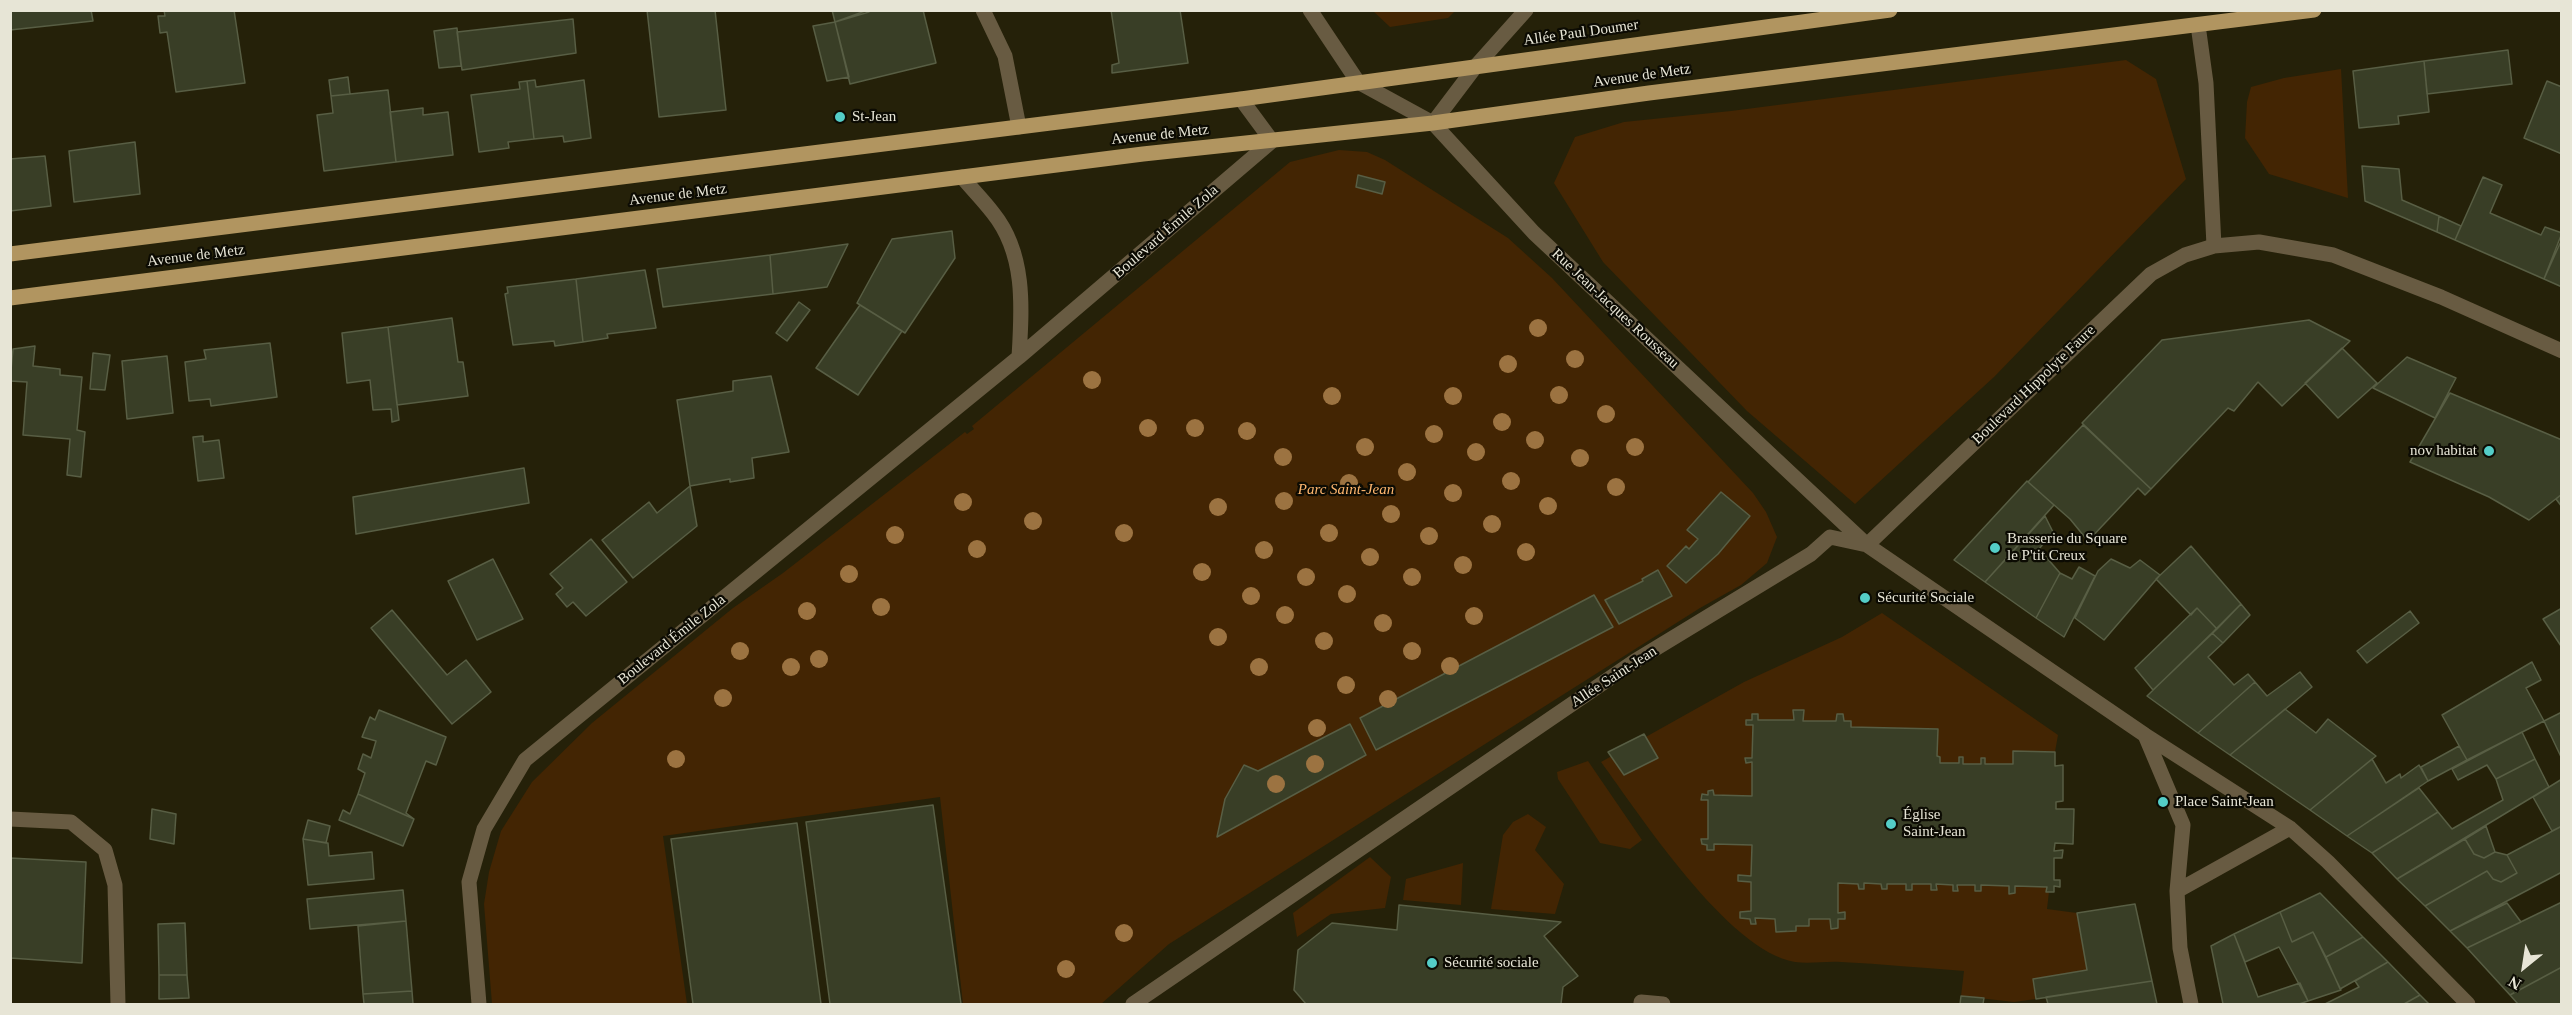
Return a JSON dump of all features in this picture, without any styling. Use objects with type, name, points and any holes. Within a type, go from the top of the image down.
[{"type":"main road","name":"Allée Paul Doumer","points":[[1278,94],[1890,10]]},
{"type":"main road","name":"Avenue de Metz","points":[[10,298],[962,177],[1433,123],[1649,93],[2314,10]]},
{"type":"main road","name":"Avenue de Metz","points":[[10,254],[1278,94]]},
{"type":"street","points":[[983,10],[1005,56],[1019,127]]},
{"type":"street","points":[[1310,10],[1358,82]]},
{"type":"street","points":[[1433,123],[1476,66],[1526,10]]},
{"type":"street","points":[[2198,25],[2206,83],[2214,246]]},
{"type":"street","name":"Rue Jean-Jacques Rousseau","points":[[1358,82],[1433,123],[1534,233],[1867,545]]},
{"type":"street","points":[[1241,99],[1272,141]]},
{"type":"street","name":"Boulevard Émile Zola","points":[[478,1005],[469,882],[484,829],[525,760],[1019,357],[1272,141]]},
{"type":"street","points":[[962,177],[994,214],[1010,241],[1018,269],[1022,306],[1019,357]]},
{"type":"street","name":"Boulevard Hippolyte Faure","points":[[1867,545],[2151,274],[2185,255],[2214,246],[2259,242],[2333,255],[2441,297],[2562,351]]},
{"type":"street","name":"Allée Saint-Jean","points":[[1133,1005],[1635,661],[1811,554],[1830,537],[1867,545]]},
{"type":"street","points":[[1867,545],[2145,735],[2290,828],[2328,862],[2468,1005]]},
{"type":"street","points":[[2145,735],[2182,825],[2177,891],[2180,948],[2191,1005]]},
{"type":"street","points":[[10,819],[71,822],[105,850],[115,885],[118,1005]]},
{"type":"street","points":[[2177,891],[2290,828]]},
{"type":"street","points":[[1641,1005],[1641,1002],[1663,1005]]},
{"type":"green space","points":[[1373,11],[1455,11],[1448,18],[1390,27]]},
{"type":"green space","points":[[2126,60],[2156,79],[2186,179],[1994,377],[1855,504],[1747,411],[1603,262],[1554,183],[1575,137],[1624,122],[1731,111]]},
{"type":"green space","points":[[2341,69],[2348,198],[2269,174],[2245,138],[2247,102],[2251,87],[2284,78]]},
{"type":"green space","name":"Parc Saint-Jean","points":[[1339,150],[1367,152],[1385,160],[1508,238],[1552,278],[1753,493],[1766,512],[1777,537],[1767,563],[1741,585],[1700,608],[1169,944],[1101,1004],[963,1004],[940,797],[663,836],[687,1004],[492,1004],[484,904],[489,872],[501,831],[532,782],[592,723],[733,608],[783,573],[965,432],[967,434],[974,429],[972,426],[1290,162]]},
{"type":"green space","points":[[1882,613],[2058,735],[2055,752],[2013,751],[2013,764],[1985,764],[1985,758],[1981,758],[1981,764],[1963,764],[1963,757],[1959,757],[1959,763],[1940,763],[1940,757],[1937,756],[1937,729],[1851,727],[1851,721],[1844,721],[1843,714],[1837,714],[1836,721],[1803,721],[1803,710],[1794,710],[1794,720],[1758,720],[1758,714],[1752,714],[1752,720],[1746,720],[1746,725],[1753,725],[1752,758],[1745,759],[1746,763],[1752,762],[1752,796],[1714,795],[1713,790],[1708,791],[1708,795],[1702,794],[1701,799],[1708,800],[1708,839],[1702,839],[1702,844],[1707,845],[1707,850],[1714,844],[1752,845],[1751,876],[1738,876],[1738,881],[1751,882],[1751,911],[1740,912],[1740,918],[1750,919],[1751,924],[1755,924],[1755,918],[1775,919],[1776,932],[1795,931],[1796,926],[1808,926],[1809,919],[1830,919],[1831,928],[1838,928],[1838,919],[1845,919],[1845,913],[1838,913],[1838,883],[1858,884],[1860,889],[1864,889],[1864,883],[1881,884],[1882,889],[1887,889],[1887,884],[1906,884],[1906,890],[1911,890],[1912,884],[1931,884],[1932,890],[1937,890],[1936,884],[1953,885],[1953,891],[1958,890],[1957,885],[1975,885],[1975,891],[1981,891],[1981,885],[2009,886],[2009,894],[2015,893],[2015,886],[2047,887],[2046,892],[2049,892],[2047,909],[2077,913],[2087,970],[2034,979],[2036,999],[2014,1002],[1961,996],[1964,971],[1841,962],[1795,962],[1769,952],[1742,934],[1714,908],[1662,846],[1601,762],[1744,682],[1842,637]]},
{"type":"green space","points":[[1588,761],[1642,840],[1630,849],[1600,843],[1558,779],[1557,772]]},
{"type":"green space","points":[[1528,814],[1546,827],[1535,850],[1564,884],[1555,914],[1491,909],[1503,835],[1513,822]]},
{"type":"green space","points":[[1370,857],[1391,877],[1385,908],[1331,914],[1297,937],[1293,913]]},
{"type":"green space","points":[[1463,863],[1461,905],[1403,900],[1406,879]]},
{"type":"building","points":[[10,10],[91,10],[93,21],[10,30]]},
{"type":"building","points":[[164,10],[234,10],[245,83],[176,92],[167,32],[160,33],[158,16],[165,16]]},
{"type":"building","points":[[647,10],[715,10],[726,110],[659,117]]},
{"type":"building","points":[[832,10],[868,10],[869,12],[835,22]]},
{"type":"building","points":[[868,10],[923,10],[936,63],[850,84],[835,22]]},
{"type":"building","points":[[1111,10],[1180,10],[1188,63],[1112,73],[1112,65],[1119,63]]},
{"type":"building","points":[[573,19],[576,53],[462,70],[457,32]]},
{"type":"building","points":[[835,22],[849,77],[827,81],[813,26]]},
{"type":"building","points":[[457,28],[461,66],[439,68],[434,31]]},
{"type":"building","points":[[2508,50],[2512,84],[2427,94],[2424,61]]},
{"type":"building","points":[[2424,61],[2429,112],[2398,116],[2399,124],[2359,128],[2353,71]]},
{"type":"building","points":[[348,77],[350,94],[331,96],[329,80]]},
{"type":"building","points":[[535,80],[536,87],[584,80],[591,138],[564,142],[563,136],[534,139],[527,81]]},
{"type":"building","points":[[527,81],[534,139],[508,142],[509,148],[479,152],[471,95],[520,89],[519,82]]},
{"type":"building","points":[[2547,81],[2562,87],[2562,154],[2524,138]]},
{"type":"building","points":[[388,90],[396,162],[324,171],[317,115],[333,113],[331,96]]},
{"type":"building","points":[[423,108],[423,115],[448,112],[453,155],[396,162],[390,112]]},
{"type":"building","points":[[135,142],[140,194],[74,202],[69,151]]},
{"type":"building","points":[[45,156],[51,206],[10,211],[10,159]]},
{"type":"building","points":[[2362,166],[2399,169],[2402,200],[2439,216],[2437,232],[2365,201]]},
{"type":"building","points":[[1358,175],[1385,182],[1382,194],[1356,187]]},
{"type":"building","points":[[2483,177],[2502,185],[2490,213],[2541,235],[2545,227],[2562,233],[2544,279],[2455,240]]},
{"type":"building","points":[[2439,216],[2461,226],[2455,240],[2437,232]]},
{"type":"building","points":[[952,231],[955,258],[905,333],[857,303],[892,239]]},
{"type":"building","points":[[2562,239],[2562,287],[2544,279]]},
{"type":"building","points":[[848,244],[827,287],[773,294],[770,255]]},
{"type":"building","points":[[770,255],[773,294],[663,307],[657,269]]},
{"type":"building","points":[[645,270],[656,328],[607,334],[608,338],[583,342],[576,279]]},
{"type":"building","points":[[576,279],[583,342],[555,346],[554,341],[513,345],[505,294],[508,293],[507,287]]},
{"type":"building","points":[[799,302],[810,310],[787,341],[776,333]]},
{"type":"building","points":[[860,305],[902,331],[858,395],[816,368]]},
{"type":"building","points":[[452,318],[458,362],[463,362],[468,396],[397,405],[388,327]]},
{"type":"building","points":[[2309,320],[2350,341],[2282,406],[2258,382],[2234,411],[2228,408],[2151,489],[2082,423],[2162,340]]},
{"type":"building","points":[[388,327],[399,420],[392,422],[391,409],[373,410],[370,380],[347,383],[342,333]]},
{"type":"building","points":[[270,343],[277,397],[211,406],[210,399],[189,401],[185,362],[206,359],[204,350]]},
{"type":"building","points":[[35,346],[33,366],[60,369],[60,375],[82,377],[77,430],[85,432],[81,477],[67,475],[70,439],[23,435],[27,382],[10,381],[13,349]]},
{"type":"building","points":[[2342,348],[2377,383],[2338,418],[2305,383]]},
{"type":"building","points":[[93,353],[110,355],[105,390],[90,389]]},
{"type":"building","points":[[167,356],[173,413],[127,419],[122,361]]},
{"type":"building","points":[[2407,357],[2456,378],[2435,418],[2373,388]]},
{"type":"building","points":[[771,376],[789,452],[752,458],[754,478],[730,482],[730,479],[690,486],[677,400],[733,391],[733,381]]},
{"type":"building","name":"nov habitat","points":[[2450,393],[2562,440],[2562,494],[2529,520],[2489,497],[2410,462]]},
{"type":"building","points":[[2083,425],[2151,489],[2145,495],[2138,488],[2088,541],[2070,519],[2028,482]]},
{"type":"building","points":[[203,436],[203,442],[219,440],[224,478],[198,481],[193,437]]},
{"type":"building","points":[[524,468],[529,503],[356,534],[353,497]]},
{"type":"building","points":[[2027,481],[2054,505],[1985,582],[1954,560]]},
{"type":"building","points":[[690,486],[697,526],[633,578],[602,540],[649,502],[657,513]]},
{"type":"building","points":[[1721,492],[1750,516],[1718,554],[1686,583],[1667,566],[1686,546],[1689,549],[1698,539],[1687,530]]},
{"type":"building","points":[[2562,494],[2562,507],[2556,499]]},
{"type":"building","points":[[2045,516],[2053,532],[2039,549],[2060,573],[2036,618],[1985,582]]},
{"type":"building","points":[[591,539],[627,582],[586,616],[573,602],[567,607],[556,594],[563,588],[550,574]]},
{"type":"building","points":[[2191,546],[2241,604],[2217,629],[2197,608],[2191,615],[2156,579]]},
{"type":"building","points":[[493,559],[523,619],[477,640],[448,581]]},
{"type":"building","points":[[2111,559],[2130,568],[2140,560],[2160,575],[2104,640],[2075,618],[2098,571]]},
{"type":"building","points":[[2079,567],[2095,576],[2064,637],[2036,618],[2060,573],[2072,579]]},
{"type":"building","points":[[1658,570],[1672,596],[1619,624],[1605,600],[1643,581],[1642,579]]},
{"type":"building","points":[[1594,595],[1613,627],[1376,750],[1360,718]]},
{"type":"building","points":[[2241,604],[2250,615],[2223,643],[2212,633]]},
{"type":"building","points":[[2197,608],[2217,629],[2153,690],[2135,668]]},
{"type":"building","points":[[2562,608],[2562,646],[2561,646],[2543,619]]},
{"type":"building","points":[[392,610],[447,675],[466,660],[491,692],[452,724],[371,628]]},
{"type":"building","points":[[2410,611],[2419,623],[2367,663],[2357,651]]},
{"type":"building","points":[[2212,633],[2223,643],[2208,657],[2234,685],[2248,674],[2255,682],[2198,733],[2147,696]]},
{"type":"building","points":[[2532,662],[2541,680],[2526,688],[2544,721],[2467,760],[2442,715]]},
{"type":"building","points":[[2300,672],[2312,687],[2230,755],[2198,733],[2255,682],[2267,696]]},
{"type":"building","points":[[2285,709],[2316,733],[2328,719],[2376,756],[2310,810],[2230,755]]},
{"type":"building","points":[[379,710],[446,737],[436,765],[426,761],[406,813],[414,819],[358,794],[365,773],[358,769],[363,754],[371,758],[376,741],[362,737],[370,717],[375,720]]},
{"type":"building","name":"Église Saint-Jean","points":[[1793,710],[1804,710],[1803,721],[1836,721],[1837,714],[1843,714],[1844,721],[1851,721],[1851,727],[1938,729],[1937,756],[1940,757],[1940,763],[1959,763],[1959,757],[1963,757],[1963,764],[1981,764],[1981,758],[1985,758],[1985,764],[2013,764],[2013,751],[2055,752],[2055,766],[2063,765],[2063,801],[2056,802],[2056,809],[2074,809],[2073,844],[2055,843],[2054,851],[2063,850],[2062,858],[2054,858],[2054,880],[2060,880],[2060,887],[2054,886],[2054,892],[2046,892],[2047,887],[2015,886],[2015,893],[2009,894],[2009,886],[1981,885],[1981,891],[1975,891],[1975,885],[1957,885],[1958,891],[1953,891],[1953,885],[1936,884],[1937,890],[1931,890],[1931,884],[1912,884],[1912,890],[1906,890],[1906,884],[1887,884],[1887,889],[1882,889],[1881,884],[1864,883],[1864,889],[1859,889],[1858,884],[1838,883],[1838,913],[1845,912],[1845,919],[1838,919],[1838,928],[1831,929],[1830,919],[1809,919],[1809,926],[1796,926],[1796,931],[1776,932],[1775,919],[1755,918],[1756,924],[1751,924],[1750,919],[1740,918],[1740,912],[1751,911],[1751,882],[1738,881],[1738,875],[1751,876],[1752,845],[1714,844],[1714,850],[1707,850],[1707,845],[1702,844],[1701,839],[1708,839],[1708,800],[1701,800],[1702,794],[1708,795],[1708,791],[1713,790],[1714,795],[1752,796],[1752,762],[1746,763],[1745,758],[1752,758],[1753,725],[1746,725],[1746,720],[1752,720],[1752,714],[1758,714],[1758,720],[1794,720]]},
{"type":"building","points":[[2562,712],[2562,759],[2544,721]]},
{"type":"building","points":[[1350,724],[1366,755],[1217,837],[1225,799],[1244,765],[1258,771]]},
{"type":"building","points":[[2522,732],[2535,759],[2496,779],[2487,765],[2458,780],[2452,769]]},
{"type":"building","points":[[1644,734],[1658,758],[1624,775],[1608,752]]},
{"type":"building","points":[[2459,746],[2467,760],[2428,781],[2421,767]]},
{"type":"building","points":[[2372,759],[2386,783],[2400,774],[2401,778],[2419,765],[2428,781],[2347,836],[2310,810]]},
{"type":"building","points":[[2535,759],[2549,787],[2397,879],[2372,853],[2438,812],[2452,829],[2503,800],[2496,779]]},
{"type":"building","points":[[2562,779],[2562,826],[2552,831],[2533,797]]},
{"type":"building","points":[[2419,788],[2438,812],[2372,853],[2347,836]]},
{"type":"building","points":[[358,794],[414,819],[403,846],[339,820],[343,810],[350,814]]},
{"type":"building","points":[[933,805],[961,1004],[830,1004],[806,822]]},
{"type":"building","points":[[152,809],[176,814],[174,844],[150,839]]},
{"type":"building","points":[[308,820],[330,826],[326,843],[303,839]]},
{"type":"building","points":[[797,823],[821,1004],[693,1004],[671,839]]},
{"type":"building","points":[[2486,826],[2495,852],[2484,858],[2474,854],[2465,839]]},
{"type":"building","points":[[2562,826],[2562,872],[2450,931],[2425,906],[2487,871],[2493,879],[2501,882],[2517,873],[2507,855]]},
{"type":"building","points":[[303,839],[328,843],[329,856],[372,852],[374,879],[308,885]]},
{"type":"building","points":[[2465,839],[2474,854],[2484,858],[2495,852],[2507,855],[2517,873],[2501,882],[2493,879],[2487,871],[2425,906],[2397,879]]},
{"type":"building","points":[[10,858],[86,862],[82,963],[10,958]]},
{"type":"building","points":[[403,890],[406,921],[310,929],[307,899]]},
{"type":"building","points":[[2320,893],[2363,937],[2326,957],[2313,932],[2292,942],[2280,912]]},
{"type":"building","points":[[2562,902],[2562,967],[2510,995],[2467,948]]},
{"type":"building","points":[[2507,903],[2521,922],[2467,948],[2450,931]]},
{"type":"building","points":[[2135,904],[2152,981],[2036,999],[2033,979],[2087,970],[2077,913]]},
{"type":"building","name":"Sécurité sociale","points":[[1399,905],[1561,922],[1544,936],[1578,976],[1563,987],[1561,1004],[1306,1004],[1294,990],[1298,950],[1332,923],[1397,930]]},
{"type":"building","points":[[2280,912],[2292,942],[2313,932],[2341,990],[2308,1001],[2279,947],[2245,962],[2234,934]]},
{"type":"building","points":[[406,921],[412,991],[363,994],[358,926]]},
{"type":"building","points":[[185,923],[187,975],[159,975],[158,924]]},
{"type":"building","points":[[2234,934],[2258,997],[2300,983],[2308,1001],[2299,1004],[2223,1004],[2211,946]]},
{"type":"building","points":[[2363,937],[2388,962],[2340,989],[2326,957]]},
{"type":"building","points":[[2388,962],[2420,995],[2404,1004],[2325,1004],[2359,987],[2355,981]]},
{"type":"building","points":[[2562,967],[2562,1004],[2518,1004],[2510,995]]},
{"type":"building","points":[[159,975],[187,975],[189,998],[159,999]]},
{"type":"building","points":[[2152,981],[2157,1004],[2048,1004],[2046,997]]},
{"type":"building","points":[[412,991],[413,1004],[364,1004],[363,994]]},
{"type":"building","points":[[2420,995],[2429,1004],[2404,1004]]},
{"type":"building","points":[[1961,996],[1984,998],[1983,1004],[1960,1004]]},
{"type":"place","name":"St-Jean","points":[[840,117]]},
{"type":"place","name":"nov habitat","points":[[2489,451]]},
{"type":"place","name":"Brasserie du Square le P'tit Creux","points":[[1995,548]]},
{"type":"place","name":"Sécurité Sociale","points":[[1865,598]]},
{"type":"place","name":"Place Saint-Jean","points":[[2163,802]]},
{"type":"place","name":"Église Saint-Jean","points":[[1891,824]]},
{"type":"place","name":"Sécurité sociale","points":[[1432,963]]}]
